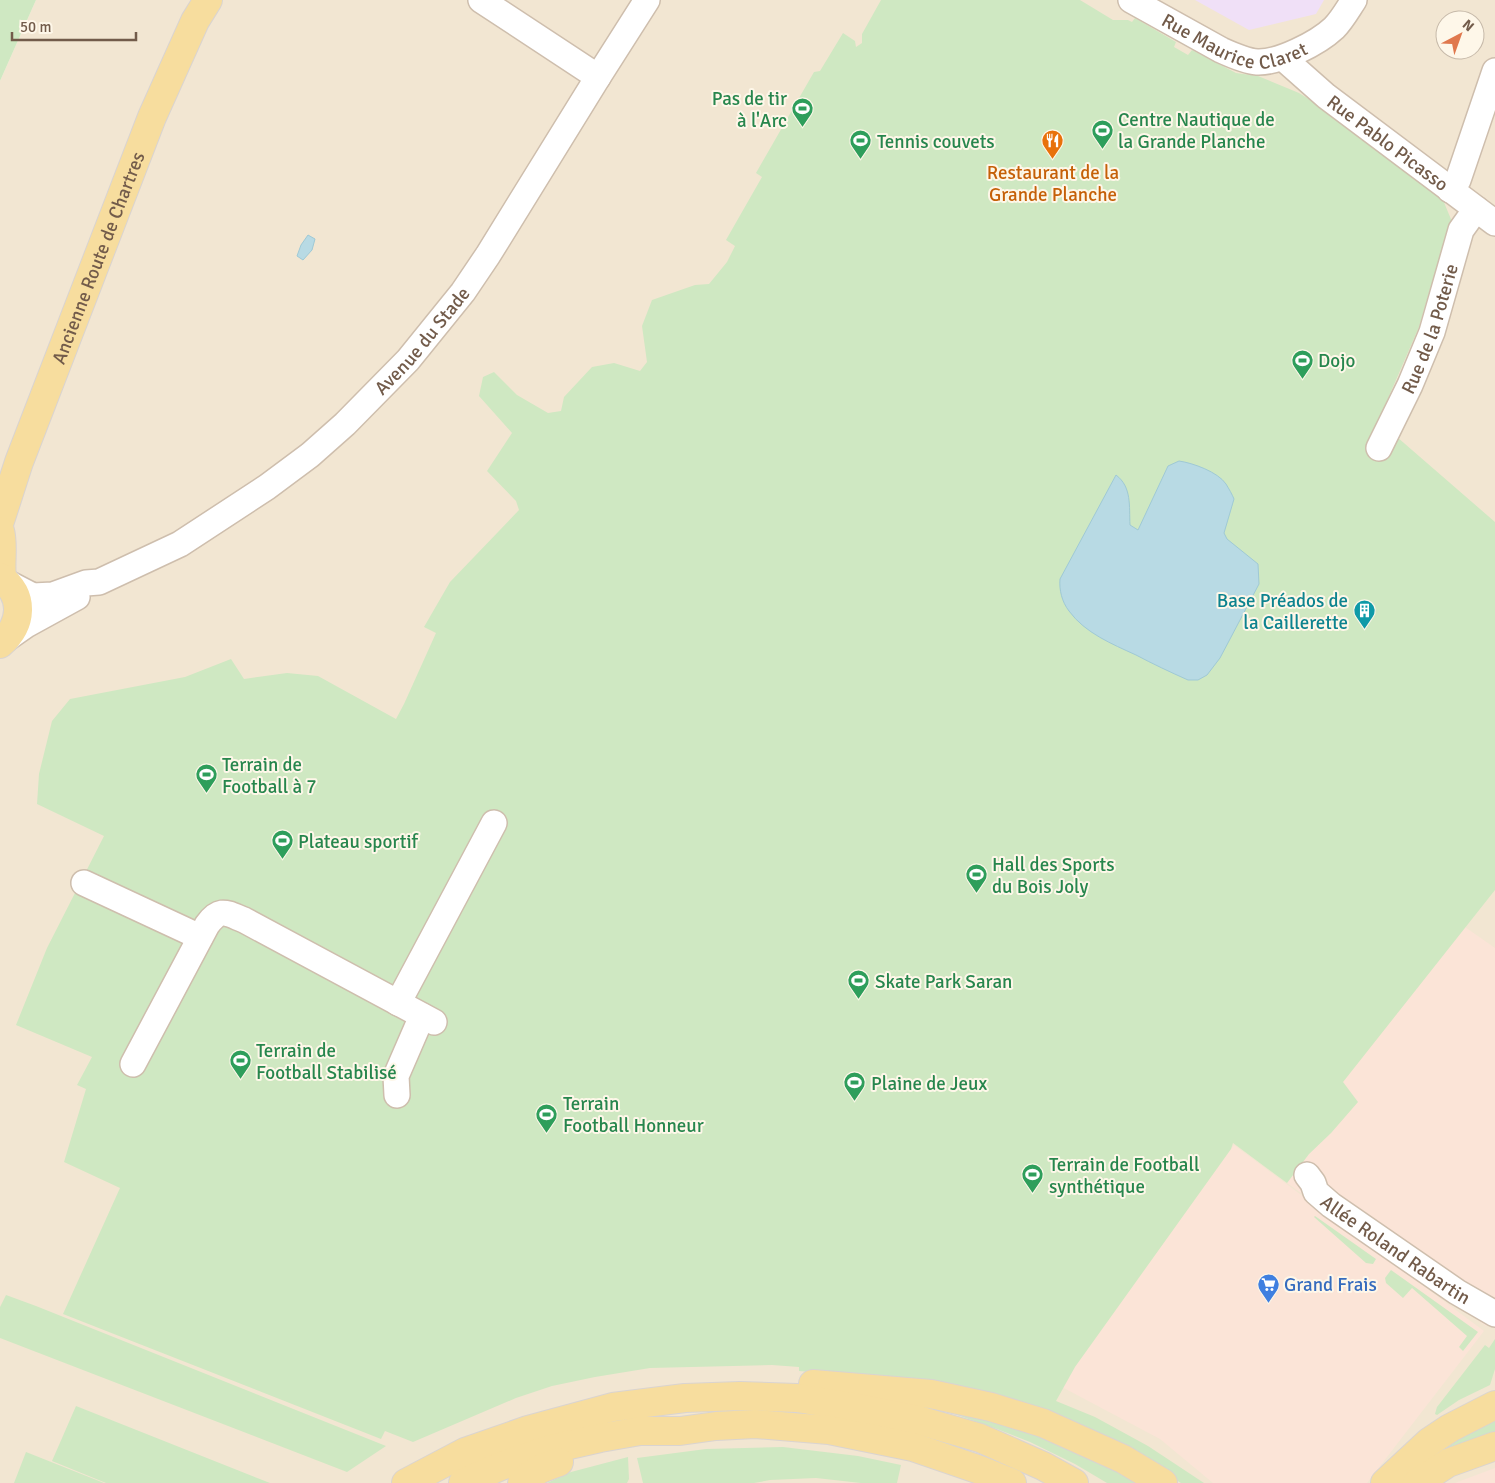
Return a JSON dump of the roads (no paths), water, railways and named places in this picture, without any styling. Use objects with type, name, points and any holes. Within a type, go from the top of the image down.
[{"type":"main road","name":"Ancienne Route de Chartres","points":[[0,521],[18,462],[152,117],[195,21],[208,0]]},
{"type":"main road","points":[[0,531],[2,537],[0,568],[2,579],[14,592],[19,613],[16,624],[3,641]]},
{"type":"main road","points":[[740,1396],[782,1382],[931,1394],[991,1407],[1044,1423],[1123,1459],[1163,1483]]},
{"type":"main road","points":[[406,1483],[465,1452],[528,1430],[613,1407],[684,1398],[740,1396],[797,1398],[918,1420],[980,1438],[1043,1466],[1074,1483]]},
{"type":"main road","points":[[1385,1483],[1429,1442],[1450,1428],[1495,1405]]},
{"type":"main road","points":[[463,1483],[501,1466],[546,1450],[600,1438],[640,1431],[755,1424],[829,1430],[914,1447],[1012,1483]]},
{"type":"main road","points":[[522,1483],[527,1477],[542,1467],[606,1449],[645,1442],[680,1430]]},
{"type":"main road","points":[[1417,1483],[1448,1463],[1495,1446]]},
{"type":"street","points":[[481,0],[598,77]]},
{"type":"street","name":"Avenue du Stade","points":[[3,641],[33,621],[91,590],[99,582],[180,544],[268,488],[345,424],[377,393],[408,360],[463,292],[647,0]]},
{"type":"street","name":"Rue Maurice Claret","points":[[1131,0],[1221,50],[1237,57],[1257,62],[1283,58],[1326,35],[1335,28],[1354,0]]},
{"type":"street","name":"Rue Pablo Picasso","points":[[1283,58],[1326,96],[1485,216]]},
{"type":"street","points":[[1450,190],[1458,180],[1495,71]]},
{"type":"street","name":"Rue de la Poterie","points":[[1379,448],[1410,385],[1432,332],[1461,230],[1485,216]]},
{"type":"street","name":"Avenue du Stade","points":[[2,579],[33,596],[53,595],[86,583],[99,582]]},
{"type":"street","points":[[398,1003],[494,823]]},
{"type":"street","points":[[84,883],[200,938]]},
{"type":"street","points":[[133,1064],[200,938],[214,915],[224,912],[244,920],[428,1019],[396,1076],[397,1094]]},
{"type":"street","name":"Allée Roland Rabartin","points":[[1307,1175],[1313,1183],[1316,1192],[1331,1205],[1457,1292],[1495,1314]]},
{"type":"water","points":[[308,235],[315,239],[312,250],[303,260],[297,256],[301,245]]},
{"type":"water","points":[[1179,461],[1205,469],[1226,484],[1234,499],[1224,533],[1227,539],[1258,564],[1259,584],[1220,658],[1207,675],[1198,680],[1188,680],[1181,677],[1091,632],[1075,619],[1069,611],[1063,600],[1060,587],[1060,579],[1116,475],[1125,485],[1127,491],[1130,525],[1138,530],[1168,466]]},
{"type":"place","name":"Pas de tir à l'Arc","points":[[803,128]]},
{"type":"place","name":"Centre Nautique de la Grande Planche","points":[[1102,149]]},
{"type":"place","name":"Tennis couvets","points":[[861,160]]},
{"type":"place","name":"Restaurant de la Grande Planche","points":[[1053,160]]},
{"type":"place","name":"Dojo","points":[[1302,379]]},
{"type":"place","name":"Base Préados de la Caillerette","points":[[1364,630]]},
{"type":"place","name":"Terrain de Football à 7","points":[[206,794]]},
{"type":"place","name":"Plateau sportif","points":[[282,860]]},
{"type":"place","name":"Hall des Sports du Bois Joly","points":[[976,894]]},
{"type":"place","name":"Skate Park Saran","points":[[859,1000]]},
{"type":"place","name":"Terrain de Football Stabilisé","points":[[240,1080]]},
{"type":"place","name":"Plaine de Jeux","points":[[855,1102]]},
{"type":"place","name":"Terrain Football Honneur","points":[[547,1133]]},
{"type":"place","name":"Terrain de Football synthétique","points":[[1033,1194]]},
{"type":"place","name":"Grand Frais","points":[[1268,1303]]}]
